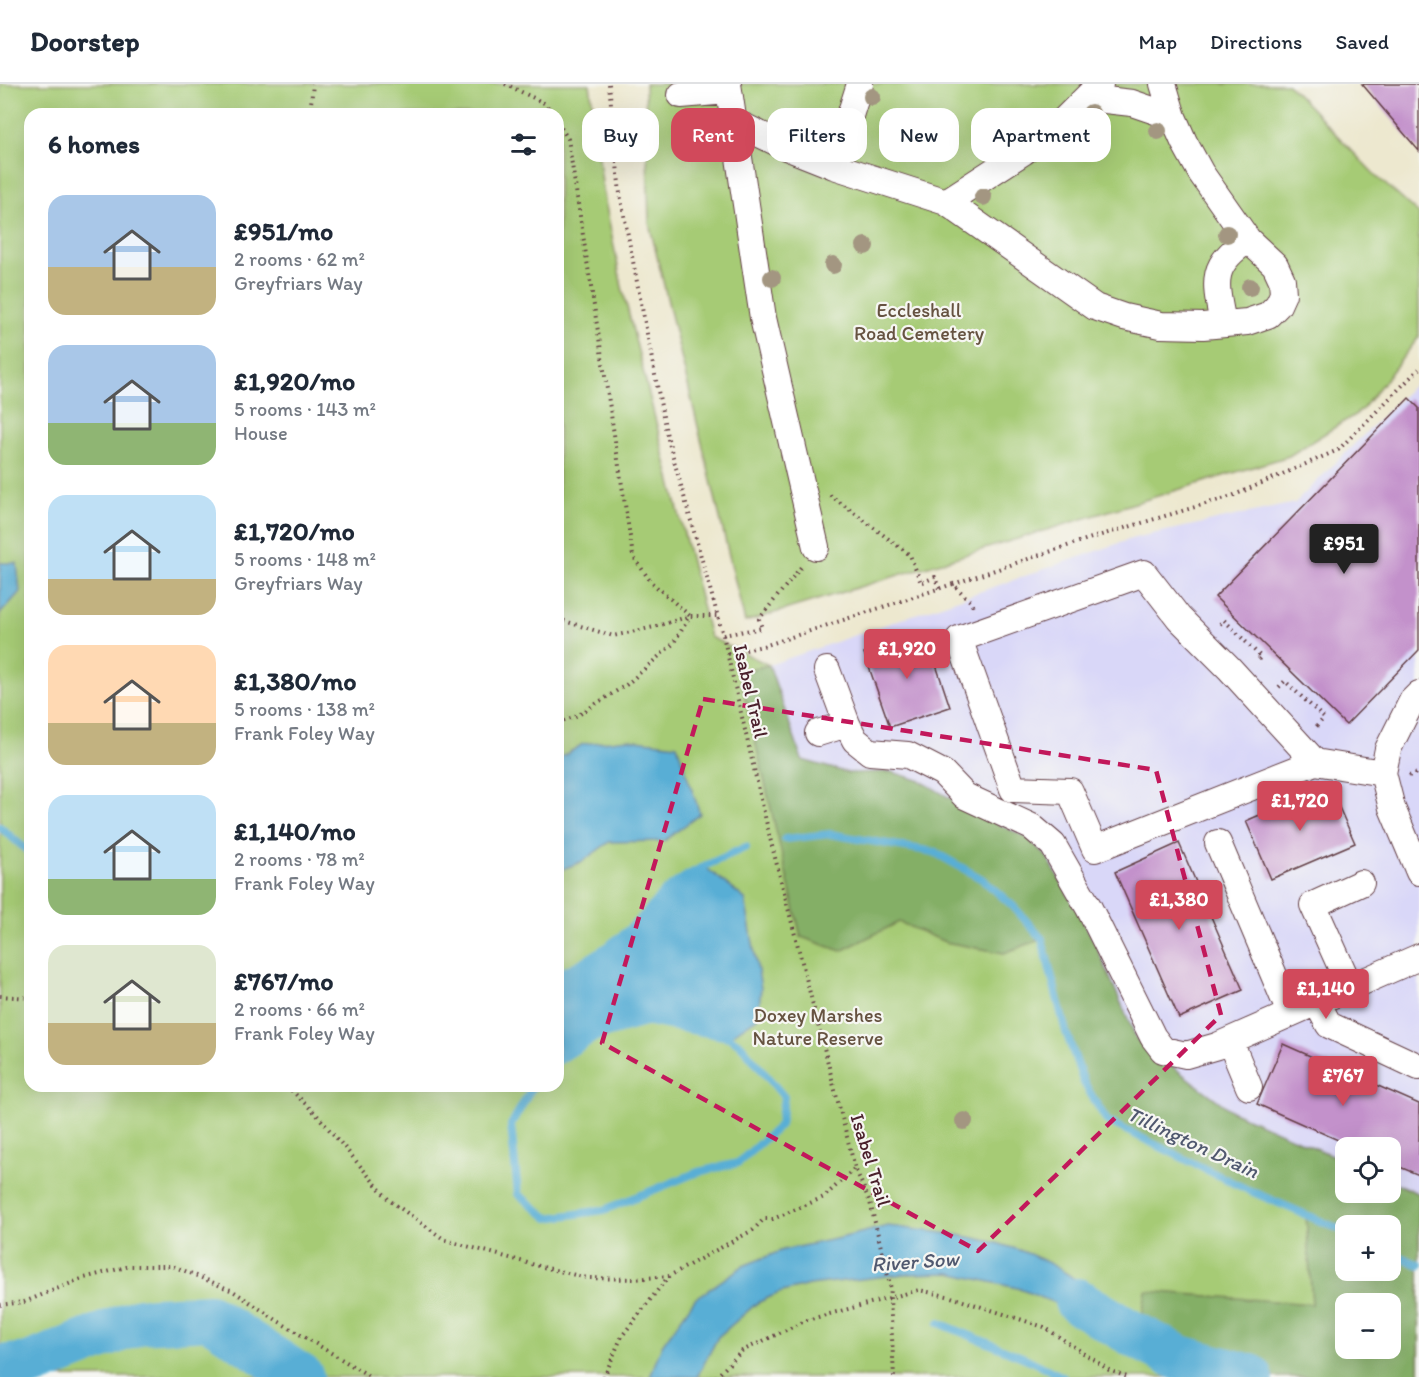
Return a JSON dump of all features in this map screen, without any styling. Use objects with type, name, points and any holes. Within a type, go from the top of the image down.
[{"type":"street","points":[[834,166],[860,84]]},
{"type":"street","points":[[755,132],[834,166],[946,202],[1095,307],[1124,317],[1161,325],[1203,326],[1247,322],[1268,315],[1283,294],[1282,280],[1275,265],[1248,240],[1201,173],[1173,117],[1163,84]]},
{"type":"street","points":[[681,95],[728,88],[732,108]]},
{"type":"street","points":[[946,202],[1023,152],[1061,123],[1093,91],[1173,117]]},
{"type":"street","points":[[741,162],[763,318],[789,434],[801,473],[816,547]]},
{"type":"street","points":[[1223,323],[1217,280],[1222,261],[1232,250],[1248,240]]},
{"type":"street","points":[[1315,762],[1229,668],[1179,618],[1144,573],[959,639],[1013,789],[1070,791],[1095,849],[1315,762],[1383,773]]},
{"type":"street","points":[[827,670],[855,740],[870,752],[908,755],[943,773],[965,796],[1032,827],[1053,846],[1089,908],[1153,1037],[1163,1050],[1186,1055],[1223,1043],[1419,957]]},
{"type":"street","points":[[1419,694],[1412,701],[1388,749],[1383,773],[1392,808],[1419,872]]},
{"type":"street","points":[[818,733],[847,724]]},
{"type":"street","points":[[1218,843],[1290,1012]]},
{"type":"street","points":[[1350,987],[1303,909],[1361,883]]},
{"type":"street","points":[[1316,1001],[1329,1025],[1419,1068]]},
{"type":"street","points":[[1223,1043],[1249,1087]]},
{"type":"path","points":[[311,108],[313,84]]},
{"type":"path","points":[[505,84],[546,104],[548,108]]},
{"type":"path","name":"Isabel Trail","points":[[609,84],[620,194],[666,432],[728,654],[773,849],[855,1167],[870,1202],[891,1290],[894,1377]]},
{"type":"path","points":[[564,133],[568,139],[633,556],[651,582],[690,616]]},
{"type":"path","points":[[728,654],[767,645],[1088,539],[1232,495],[1338,450],[1419,369]]},
{"type":"path","points":[[801,473],[910,555],[921,582],[935,577],[939,589]]},
{"type":"path","points":[[723,635],[762,628],[759,619],[816,547]]},
{"type":"path","points":[[952,584],[971,602],[981,630]]},
{"type":"path","points":[[564,621],[613,636],[690,616],[718,616]]},
{"type":"path","points":[[564,720],[577,716],[626,685],[674,644],[690,616]]},
{"type":"path","points":[[1285,681],[1323,718],[1315,727],[1308,720]]},
{"type":"path","points":[[0,996],[24,998]]},
{"type":"path","points":[[293,1092],[317,1115],[389,1200],[445,1240],[586,1278],[635,1279],[669,1276]]},
{"type":"path","points":[[604,1377],[622,1336],[669,1276],[753,1230],[764,1219],[773,1219],[824,1197],[855,1167]]},
{"type":"path","points":[[0,1305],[24,1302],[84,1278],[130,1266],[172,1266],[233,1291],[371,1377]]},
{"type":"path","points":[[716,1377],[742,1351],[807,1320],[919,1290],[951,1297],[1044,1328],[1109,1370],[1126,1377]]},
{"type":"highlighted area","points":[[703,699],[1156,770],[1221,1015],[978,1251],[602,1043]]},
{"type":"shaded area","points":[[1419,380],[1419,1194],[1401,1186],[1401,1137],[1335,1137],[1335,1157],[1233,1112],[1173,1070],[1137,1040],[1094,941],[892,772],[848,773],[802,760],[769,665],[1134,538],[1295,503]]},
{"type":"green space","name":"Doxey Marshes Nature Reserve","points":[[0,84],[590,84],[593,108],[582,108],[582,162],[599,162],[622,287],[710,637],[769,665],[802,760],[848,773],[892,772],[921,781],[1094,941],[1137,1040],[1233,1112],[1335,1157],[1335,1203],[1401,1203],[1401,1186],[1419,1194],[1419,1377],[0,1377]]},
{"type":"green space","name":"Eccleshall Road Cemetery","points":[[645,84],[1288,84],[1375,175],[1419,214],[1419,337],[1361,411],[1289,456],[745,622],[649,223],[647,162],[659,162],[659,108],[646,108]]},
{"type":"green space","points":[[769,665],[802,760],[848,773],[892,772],[921,781],[977,814],[1028,838],[1047,857],[1094,941],[1137,1040],[1233,1112],[1335,1157],[1335,1203],[1401,1203],[1401,1186],[1419,1194],[1419,1377],[1250,1377],[1180,1358],[1139,1337],[1146,1291],[1312,1304],[1306,1215],[1248,1190],[1107,1121],[1084,1083],[1066,1032],[1052,970],[1042,939],[1004,953],[945,942],[899,922],[841,951],[801,937],[739,672]]},
{"type":"water","points":[[0,563],[17,563],[20,592],[0,614]]},
{"type":"water","points":[[628,739],[677,745],[700,814],[664,841],[609,842],[583,861],[564,869],[564,755],[583,744]]},
{"type":"water","points":[[704,866],[745,899],[761,988],[758,1017],[729,1037],[649,1022],[596,1037],[564,1057],[564,972],[608,947],[666,891]]},
{"type":"water","points":[[888,1226],[964,1236],[1035,1256],[1080,1283],[1133,1334],[1017,1288],[950,1273],[905,1274],[809,1285],[779,1293],[757,1303],[718,1337],[697,1377],[650,1377],[662,1345],[695,1299],[743,1266],[783,1250]]},
{"type":"building","points":[[1362,84],[1419,84],[1419,151]]},
{"type":"building","points":[[1409,398],[1419,408],[1419,650],[1346,725],[1215,597]]},
{"type":"building","points":[[925,632],[950,707],[890,727],[864,653]]},
{"type":"building","points":[[1329,785],[1355,843],[1271,879],[1246,821]]},
{"type":"building","points":[[1179,843],[1243,990],[1179,1018],[1115,872]]},
{"type":"building","points":[[1283,1044],[1419,1104],[1419,1175],[1401,1168],[1401,1137],[1335,1139],[1257,1104]]},
{"type":"waterway","name":"Tillington Drain","points":[[0,827],[24,848]]},
{"type":"waterway","name":"Tillington Drain","points":[[785,839],[830,834],[934,852],[982,879],[1013,906],[1042,939],[1066,1032],[1084,1083],[1107,1121],[1248,1190],[1335,1227]]},
{"type":"waterway","name":"Tillington Drain","points":[[564,971],[611,944],[639,920],[664,892],[683,878],[746,847]]},
{"type":"waterway","points":[[530,1092],[511,1125],[518,1194],[548,1218],[604,1210],[698,1172],[738,1163],[780,1125],[784,1097],[741,1045],[729,1037],[649,1022],[596,1037],[564,1057]]},
{"type":"waterway","name":"Tillington Drain","points":[[1401,1257],[1419,1265]]},
{"type":"waterway","name":"River Sow","points":[[1077,1301],[1180,1358],[1250,1377]]},
{"type":"waterway","name":"River Sow","points":[[0,1368],[29,1365],[140,1321],[209,1317],[301,1377]]},
{"type":"waterway","points":[[939,1323],[1027,1359],[1063,1377]]}]
